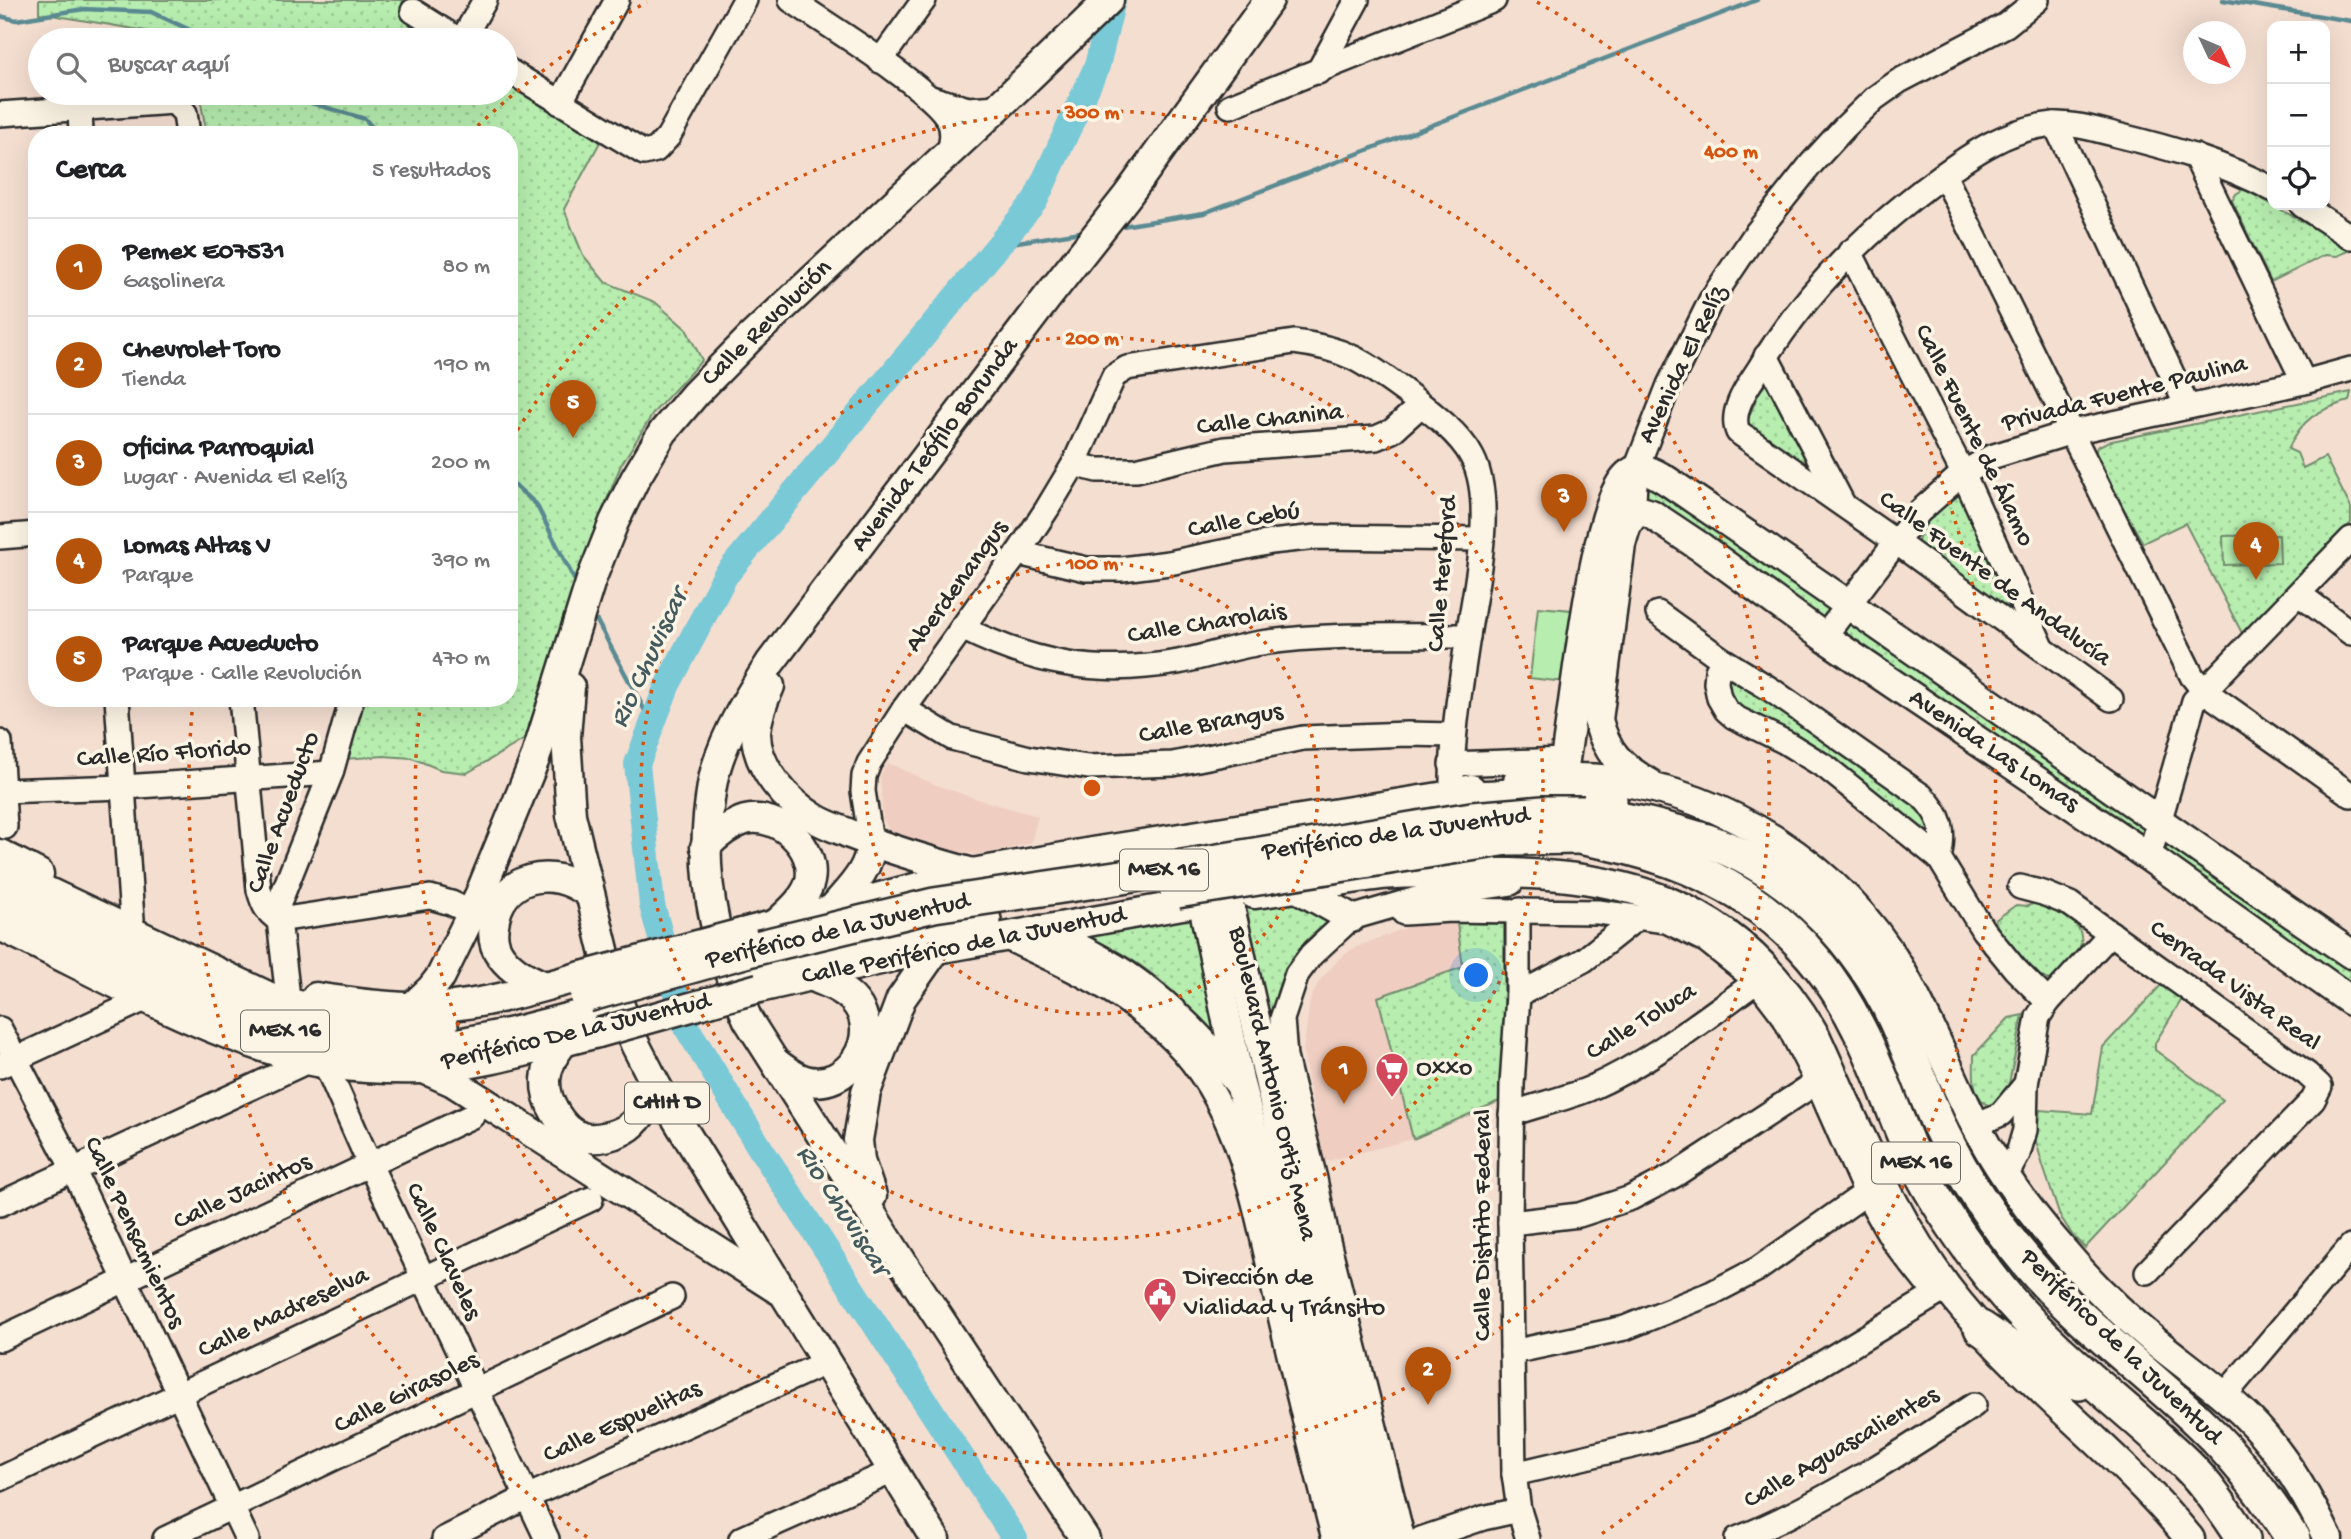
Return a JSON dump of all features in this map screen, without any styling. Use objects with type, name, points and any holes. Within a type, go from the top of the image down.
[{"type":"highway","points":[[1451,779],[1480,799],[1533,794],[1597,797],[1646,807],[1685,820],[1701,831],[1710,842]]},
{"type":"highway","name":"Periférico de la Juventud","points":[[583,1013],[748,950],[934,905],[1135,875],[1472,819],[1543,813],[1581,825],[1617,843],[1652,852],[1710,876],[1766,912],[1802,946],[1831,982],[1859,1028],[1916,1163],[1970,1249],[2039,1334],[2186,1464],[2222,1507],[2243,1539]]},
{"type":"highway","name":"Periférico de la Juventud","points":[[993,928],[1581,825],[1636,821],[1710,842],[1754,862],[1799,892],[1834,927],[1860,959],[1888,1005],[1942,1132],[1968,1180],[1995,1222],[2026,1261],[2071,1308],[2206,1428],[2261,1491],[2293,1539]]},
{"type":"highway","points":[[1384,874],[1452,860],[1506,853],[1544,852],[1611,859],[1710,876]]},
{"type":"highway","name":"Periférico De La Juventud","points":[[0,872],[268,999],[306,1010],[358,1021],[409,1027],[458,1025],[510,1014],[583,1013]]},
{"type":"highway","name":"Periférico De La Juventud","points":[[0,920],[217,1007],[309,1038],[413,1050],[456,1046],[511,1035],[583,1013]]},
{"type":"highway","name":"Calle Periférico de la Juventud","points":[[756,979],[852,945],[993,928]]},
{"type":"highway","name":"Periférico de la Juventud","points":[[583,1013],[756,979]]},
{"type":"highway","points":[[505,1055],[583,1013]]},
{"type":"highway","points":[[1981,1328],[2028,1360],[2109,1396]]},
{"type":"main road","name":"Calle Revolución","points":[[575,638],[591,580],[614,522],[635,479],[663,432],[695,394],[750,338],[1109,0]]},
{"type":"main road","name":"Avenida Teófilo Borunda","points":[[906,1268],[747,1020],[729,976],[715,923],[705,848],[710,794],[716,768],[732,727],[770,663],[1127,196],[1264,5]]},
{"type":"main road","name":"Avenida Las Lomas","points":[[1636,470],[1653,472],[1669,482],[1850,604],[2159,823],[2351,954]]},
{"type":"main road","name":"Avenida El Relíz","points":[[1564,768],[1588,600],[1605,515],[1620,482],[1636,470]]},
{"type":"main road","name":"Avenida Las Lomas","points":[[1633,514],[1641,511],[1651,514],[1702,548],[1824,637],[2149,857],[2351,1001]]},
{"type":"main road","points":[[1633,514],[1626,525],[1621,544],[1598,720],[1603,741],[1615,758],[1646,782],[1666,792]]},
{"type":"main road","points":[[827,590],[775,675],[760,711],[756,735],[765,764],[778,786],[794,803],[818,821],[872,842],[972,873]]},
{"type":"main road","points":[[575,638],[566,737],[567,771],[571,815],[589,894]]},
{"type":"main road","points":[[412,1007],[441,976],[472,913],[535,759],[575,638]]},
{"type":"main road","points":[[775,925],[834,907],[972,873],[1201,835],[1451,779],[1494,782],[1564,768],[1696,801],[1734,817],[1776,841],[1850,901],[1873,928],[1898,965],[1929,1023],[1976,1125],[2006,1176],[2037,1220],[2076,1267],[2104,1295],[2249,1419],[2283,1459],[2307,1496],[2328,1539]]},
{"type":"main road","points":[[705,848],[727,828],[748,819],[768,820],[780,825],[798,840],[806,851],[810,881],[805,894],[775,925]]},
{"type":"main road","name":"Boulevard Antonio Ortiz Mena","points":[[1201,835],[1215,899],[1297,1204],[1347,1359],[1379,1487],[1382,1539]]},
{"type":"main road","points":[[834,907],[866,867],[872,842]]},
{"type":"main road","name":"Periférico De La Juventud","points":[[0,854],[250,975],[286,989],[352,1003],[412,1007],[468,1004],[545,986],[583,1013],[742,933],[775,925]]},
{"type":"main road","name":"Calle Periférico de la Juventud","points":[[756,979],[813,976],[936,949],[993,928],[1040,930],[1215,899],[1299,889],[1384,874],[1485,872],[1562,875],[1622,885],[1684,908],[1734,939],[1762,964],[1802,1013],[1816,1037],[1895,1207],[1916,1245],[1947,1288],[1981,1328],[2160,1503],[2190,1539]]},
{"type":"main road","points":[[545,986],[513,969],[499,954],[492,936],[495,913],[507,894],[525,880],[546,876],[565,879],[578,884],[589,894]]},
{"type":"main road","points":[[1299,889],[1351,918]]},
{"type":"main road","name":"CHIH D","points":[[589,894],[614,990],[635,1044],[657,1087],[935,1539]]},
{"type":"main road","name":"Boulevard Antonio Ortiz Mena","points":[[1215,899],[1240,1084],[1298,1304],[1354,1539]]},
{"type":"main road","name":"Periférico De La Juventud","points":[[0,920],[147,998],[237,1036],[318,1062],[424,1069],[505,1055]]},
{"type":"main road","points":[[1040,930],[1107,964],[1144,988],[1175,1013],[1240,1084]]},
{"type":"main road","points":[[936,949],[901,999],[866,1093],[858,1140],[860,1161],[870,1194],[906,1268],[1085,1539]]},
{"type":"main road","points":[[772,1060],[807,1081],[831,1079],[851,1068],[862,1050],[864,1024],[855,1002],[841,990],[813,976]]},
{"type":"main road","points":[[583,1013],[551,1059],[546,1080],[550,1103],[563,1124],[582,1137],[603,1138],[628,1128],[643,1112],[657,1087]]},
{"type":"main road","points":[[424,1069],[453,1082],[785,1294]]},
{"type":"street","points":[[468,28],[485,0]]},
{"type":"street","points":[[560,103],[617,0]]},
{"type":"street","points":[[518,77],[644,153],[651,153],[668,137],[746,0]]},
{"type":"street","points":[[791,0],[928,97],[949,120],[952,135],[949,153]]},
{"type":"street","points":[[880,61],[924,0]]},
{"type":"street","points":[[1318,72],[1357,0]]},
{"type":"street","points":[[1230,106],[1494,0]]},
{"type":"street","name":"Avenida El Relíz","points":[[1636,470],[1669,385],[1711,300],[1754,236],[1812,163],[1875,98],[2006,25],[2037,0]]},
{"type":"street","points":[[413,11],[441,28]]},
{"type":"street","points":[[928,97],[968,109],[998,107]]},
{"type":"street","points":[[0,114],[127,105]]},
{"type":"street","points":[[179,105],[185,113],[187,126]]},
{"type":"street","points":[[70,126],[73,109]]},
{"type":"street","points":[[73,109],[79,126]]},
{"type":"street","points":[[2055,124],[2187,406]]},
{"type":"street","name":"Calle Fuente de Andalucía","points":[[2111,699],[1896,542],[1738,432],[1735,421],[1739,404],[1766,356],[1808,299],[1850,251],[1898,208],[1995,141],[2021,131],[2055,124],[2089,128],[2195,156],[2267,186]]},
{"type":"street","points":[[2195,156],[2304,382]]},
{"type":"street","points":[[1944,175],[2192,676],[2203,690],[2351,795]]},
{"type":"street","points":[[2310,210],[2351,237]]},
{"type":"street","name":"Calle Fuente de Álamo","points":[[1850,251],[1963,473],[2042,647]]},
{"type":"street","name":"Calle Hereford","points":[[1122,369],[1252,347],[1294,342],[1321,345],[1354,357],[1421,405],[1468,449],[1477,467],[1484,511],[1454,735],[1451,779]]},
{"type":"street","name":"Calle Fuente de Andalucía","points":[[1766,356],[1844,507]]},
{"type":"street","name":"Aberdenangus","points":[[872,842],[863,791],[864,776],[869,763],[904,709],[1018,552],[1074,464],[1111,380],[1122,369]]},
{"type":"street","name":"Privada Fuente Paulina","points":[[1824,637],[1919,512],[1963,473],[1991,457],[2072,432],[2304,382],[2351,369]]},
{"type":"street","name":"Calle Chanina","points":[[1074,464],[1097,470],[1136,470],[1225,449],[1376,438],[1392,431],[1421,405]]},
{"type":"street","points":[[1633,514],[1636,470]]},
{"type":"street","points":[[0,537],[28,535]]},
{"type":"street","name":"Calle Cebú","points":[[1018,552],[1086,569],[1122,569],[1169,564],[1271,542],[1317,537],[1481,539]]},
{"type":"street","points":[[2149,857],[2191,708],[2203,690],[2351,539]]},
{"type":"street","points":[[2299,594],[2351,633]]},
{"type":"street","points":[[1658,613],[1922,796],[1931,805],[1944,838],[1939,858]]},
{"type":"street","name":"Calle Charolais","points":[[962,628],[998,646],[1047,662],[1083,667],[1132,667],[1178,662],[1259,643],[1329,636],[1468,636]]},
{"type":"street","points":[[1723,660],[1717,671],[1716,683],[1719,698],[1726,710],[1827,768],[1939,858],[1983,930],[2048,1002]]},
{"type":"street","points":[[118,707],[132,919]]},
{"type":"street","points":[[242,707],[259,890],[269,914],[279,920],[430,897],[472,913]]},
{"type":"street","name":"Calle Acueducto","points":[[286,989],[279,920],[282,893],[331,773],[349,707]]},
{"type":"street","name":"Calle Brangus","points":[[904,709],[952,738],[1029,758],[1088,767],[1173,764],[1303,738],[1454,735]]},
{"type":"street","points":[[0,742],[5,827]]},
{"type":"street","name":"Calle Río Florido","points":[[2,791],[124,787],[331,773]]},
{"type":"street","points":[[1351,918],[1430,895],[1562,875]]},
{"type":"street","name":"Cerrada Vista Real","points":[[2020,887],[2043,892],[2070,904],[2320,1086],[2313,1100],[2147,1272]]},
{"type":"street","name":"Calle Distrito Federal","points":[[1520,910],[1511,1114],[1511,1352],[1514,1474],[1519,1510],[1528,1539]]},
{"type":"street","points":[[1351,918],[1429,911],[1576,911],[1666,922],[1707,941],[1757,981],[1783,1015],[1866,1193],[1894,1242],[1917,1273],[1932,1286],[1947,1288]]},
{"type":"street","points":[[1518,995],[1584,960],[1638,917]]},
{"type":"street","name":"Boulevard Antonio Ortiz Mena","points":[[1347,1359],[1328,1241],[1285,1057],[1282,1019],[1297,974],[1311,955],[1351,918]]},
{"type":"street","points":[[993,928],[1094,979],[1133,1005],[1174,1041],[1216,1097],[1250,1186],[1334,1539]]},
{"type":"street","name":"Cerrada Vista Real","points":[[2006,1176],[2022,1142],[2026,1115],[2026,1084],[2038,1017],[2048,1002],[2111,933]]},
{"type":"street","name":"Calle Toluca","points":[[1511,1114],[1587,1089],[1631,1067],[1672,1042],[1757,981]]},
{"type":"street","points":[[8,1062],[147,998]]},
{"type":"street","name":"Calle Pensamientos","points":[[0,1029],[8,1062],[73,1169],[247,1539]]},
{"type":"street","points":[[0,1204],[73,1169],[318,1062]]},
{"type":"street","name":"Calle Claveles","points":[[318,1062],[370,1165],[547,1539]]},
{"type":"street","points":[[1510,1223],[1579,1215],[1631,1198],[1675,1175],[1816,1082]]},
{"type":"street","points":[[1976,1125],[2001,1114],[2026,1084]]},
{"type":"street","name":"Calle Jacintos","points":[[0,1339],[472,1116]]},
{"type":"street","points":[[1511,1352],[1625,1328],[1712,1293],[1758,1269],[1866,1193]]},
{"type":"street","name":"Calle Madreselva","points":[[0,1479],[591,1199]]},
{"type":"street","points":[[2224,1396],[2347,1259]]},
{"type":"street","points":[[1514,1474],[1701,1426],[1751,1404],[1801,1376],[1947,1288]]},
{"type":"street","name":"Calle Girasoles","points":[[165,1539],[672,1297]]},
{"type":"street","name":"Calle Espuelitas","points":[[444,1539],[527,1497],[827,1362]]},
{"type":"street","name":"Calle Aguascalientes","points":[[1737,1539],[1816,1502],[1895,1456],[1974,1405]]},
{"type":"street","points":[[741,1539],[893,1471]]},
{"type":"street","name":"Boulevard Antonio Ortiz Mena","points":[[1379,1487],[1404,1539]]},
{"type":"street","points":[[1421,1539],[1483,1518],[1519,1510]]},
{"type":"shaded area","points":[[888,763],[936,785],[1038,816],[1031,843],[980,855],[894,841],[883,819],[880,776]]},
{"type":"shaded area","points":[[1457,923],[1463,967],[1378,997],[1413,1139],[1324,1162],[1303,1053],[1310,1000],[1320,980],[1352,949],[1371,941],[1408,927]]},
{"type":"green space","points":[[39,0],[403,0],[400,16],[419,28],[128,28],[39,13]]},
{"type":"green space","points":[[518,91],[600,142],[564,209],[583,255],[605,282],[655,302],[686,329],[702,360],[654,412],[621,465],[565,614],[535,733],[467,773],[441,770],[412,758],[384,756],[345,759],[359,707],[518,707],[518,126],[205,126],[201,105],[518,105]]},
{"type":"green space","points":[[2244,189],[2267,202],[2267,210],[2281,210],[2351,250],[2337,256],[2325,255],[2271,282],[2232,201],[2236,194]]},
{"type":"green space","points":[[1768,382],[1812,457],[1810,466],[1805,469],[1746,424],[1759,392]]},
{"type":"green space","points":[[2351,392],[2349,401],[2319,412],[2305,423],[2288,449],[2297,453],[2303,468],[2325,457],[2351,508],[2351,523],[2244,637],[2185,523],[2143,543],[2094,457],[2097,447],[2107,442]]},
{"type":"green space","points":[[1644,482],[1833,606],[1833,612],[1822,620],[1648,502],[1642,493]]},
{"type":"green space","points":[[1959,495],[1964,498],[2016,607],[2011,612],[1918,546],[1926,523]]},
{"type":"green space","points":[[2279,535],[2280,563],[2224,565],[2223,536]]},
{"type":"green space","points":[[1538,607],[1572,610],[1564,682],[1530,678]]},
{"type":"green space","points":[[1850,619],[2145,826],[2142,837],[1849,640],[1844,634]]},
{"type":"green space","points":[[1734,678],[1923,805],[1930,833],[1924,834],[1729,703],[1727,680]]},
{"type":"green space","points":[[2173,845],[2351,966],[2351,993],[2163,858],[2167,846]]},
{"type":"green space","points":[[1297,896],[1341,915],[1312,935],[1291,961],[1277,992],[1271,1026],[1245,901]]},
{"type":"green space","points":[[2042,900],[2070,918],[2081,935],[2081,943],[2073,959],[2052,981],[2037,975],[2006,950],[1995,920],[2016,905],[2028,906]]},
{"type":"green space","points":[[1196,910],[1231,1055],[1195,1013],[1168,987],[1124,955],[1080,933]]},
{"type":"green space","points":[[1457,923],[1504,924],[1504,1099],[1413,1139],[1378,997],[1463,967]]},
{"type":"green space","points":[[2162,984],[2182,999],[2155,1043],[2155,1050],[2223,1100],[2085,1248],[2073,1236],[2059,1214],[2043,1166],[2035,1138],[2040,1110],[2092,1114],[2103,1047]]},
{"type":"green space","points":[[2023,1015],[2007,1093],[1991,1107],[1976,1091],[1974,1055],[2009,1018]]},
{"type":"waterway","name":"Rio Chuviscar","points":[[1015,1539],[760,1148],[684,1023],[652,905],[637,764],[667,686],[725,576],[1035,201],[1097,66],[1113,0]]},
{"type":"waterway","points":[[1116,227],[1204,213],[1757,0]]},
{"type":"waterway","points":[[2223,0],[2351,21]]},
{"type":"waterway","points":[[0,16],[16,20],[84,9],[151,12],[186,28]]},
{"type":"waterway","points":[[318,105],[365,119],[371,126]]},
{"type":"waterway","points":[[998,245],[1087,231]]},
{"type":"waterway","points":[[518,488],[536,504],[574,579]]},
{"type":"waterway","points":[[597,621],[652,724]]},
{"type":"place","name":"Parque Acueducto","points":[[573,438]]},
{"type":"place","name":"Oficina Parroquial","points":[[1564,532]]},
{"type":"place","name":"Lomas Altas V","points":[[2256,580]]},
{"type":"place","name":"Oxxo","points":[[1392,1099]]},
{"type":"place","name":"Pemex E07531","points":[[1344,1104]]},
{"type":"place","name":"Dirección de Vialidad y Tránsito","points":[[1160,1324]]},
{"type":"place","name":"Chevrolet Toro","points":[[1428,1405]]}]
